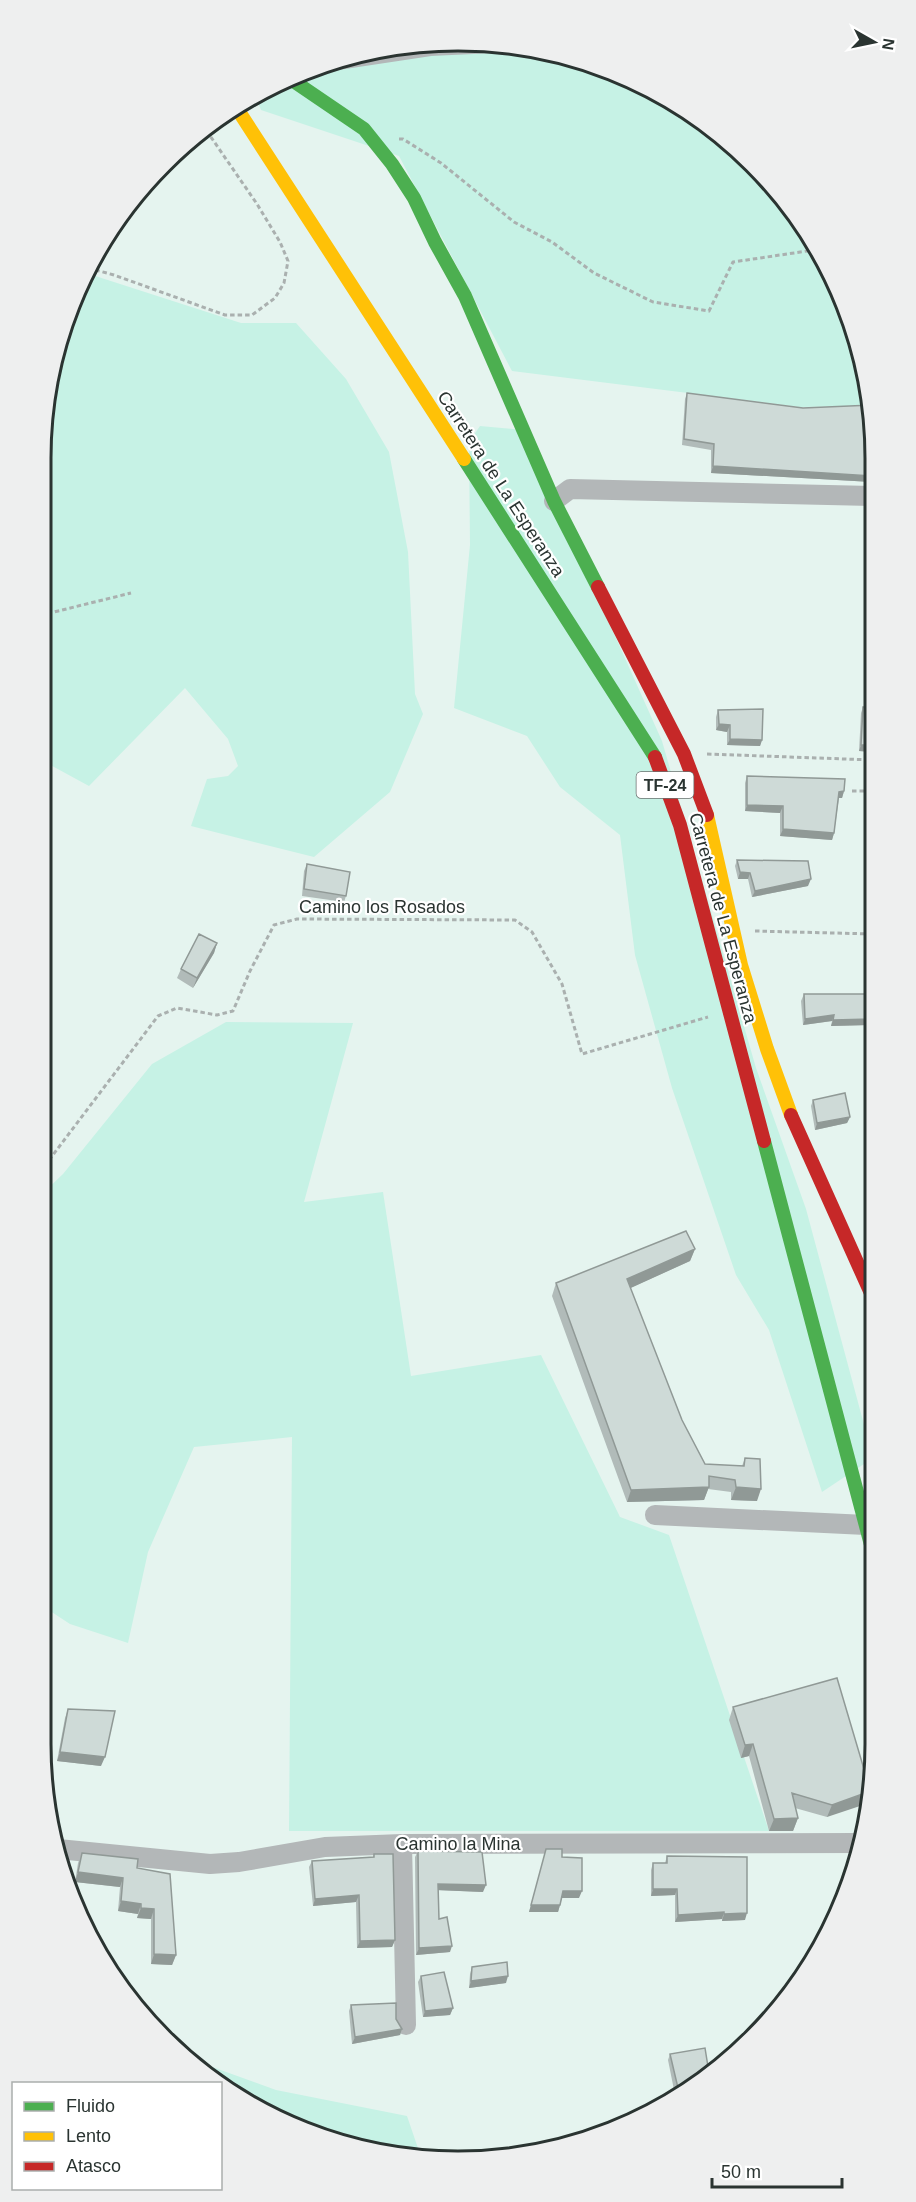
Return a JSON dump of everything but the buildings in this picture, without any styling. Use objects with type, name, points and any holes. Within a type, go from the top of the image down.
[{"type":"main road","points":[[298,84],[364,129],[414,198],[465,296],[554,501],[684,754],[707,813],[741,965],[767,1049],[797,1131],[865,1280]]},
{"type":"main road","name":"Carretera de La Esperanza","points":[[241,115],[654,754],[681,825],[865,1521]]},
{"type":"street","points":[[554,501],[570,489],[865,496]]},
{"type":"street","points":[[655,1515],[865,1525]]},
{"type":"street","name":"Camino la Mina","points":[[65,1850],[210,1864],[239,1862],[325,1847],[402,1844],[852,1843]]},
{"type":"street","points":[[402,1844],[406,2025]]},
{"type":"path","points":[[97,270],[225,315],[252,315],[275,298],[284,283],[288,261],[280,242],[257,204],[210,135]]},
{"type":"path","points":[[373,141],[403,139],[441,163],[514,222],[552,242],[594,273],[652,302],[709,311],[733,262],[808,251]]},
{"type":"path","points":[[51,612],[131,593]]},
{"type":"path","points":[[684,754],[865,760]]},
{"type":"path","points":[[852,791],[865,791]]},
{"type":"path","name":"Camino los Rosados","points":[[51,1157],[158,1016],[177,1008],[217,1015],[233,1011],[250,971],[274,925],[297,919],[515,920],[532,932],[562,984],[582,1054],[730,1010]]},
{"type":"path","points":[[733,930],[865,934]]},
{"type":"green space","points":[[431,52],[485,52],[537,59],[589,73],[638,93],[706,135],[746,170],[781,210],[810,255],[834,302],[851,353],[862,406],[799,407],[512,371],[399,156],[261,110],[259,104],[278,93],[327,73],[379,59]]},
{"type":"green space","points":[[94,276],[241,323],[296,323],[346,379],[389,452],[408,552],[415,694],[423,714],[390,792],[314,857],[191,826],[207,779],[228,776],[238,766],[228,739],[185,688],[89,786],[51,765],[51,458],[54,405],[65,353],[82,302]]},
{"type":"green space","points":[[480,426],[523,430],[662,741],[756,1068],[806,1209],[865,1428],[865,1463],[822,1492],[769,1330],[736,1275],[672,1088],[635,955],[620,835],[560,787],[527,736],[454,708],[470,545],[469,442]]},
{"type":"green space","points":[[226,1022],[353,1023],[304,1202],[383,1192],[411,1376],[541,1355],[620,1517],[669,1535],[769,1831],[289,1831],[292,1437],[194,1447],[148,1552],[128,1643],[70,1624],[51,1612],[51,1185],[63,1174],[152,1064]]},
{"type":"green space","points":[[208,2066],[276,2090],[407,2116],[418,2149],[353,2137],[302,2120],[254,2096]]},
{"type":"traffic: fast","points":[[298,84],[364,129],[392,164],[414,198],[465,296],[554,501],[598,587]]},
{"type":"traffic: fast","points":[[464,459],[655,757]]},
{"type":"traffic: fast","points":[[764,1141],[865,1522]]},
{"type":"traffic: slow","points":[[241,115],[464,459]]},
{"type":"traffic: slow","points":[[707,815],[741,965],[767,1049],[791,1115]]},
{"type":"traffic: jam","points":[[598,587],[684,754],[707,815]]},
{"type":"traffic: jam","points":[[655,757],[680,825],[764,1141]]},
{"type":"traffic: jam","points":[[791,1115],[865,1280]]}]
